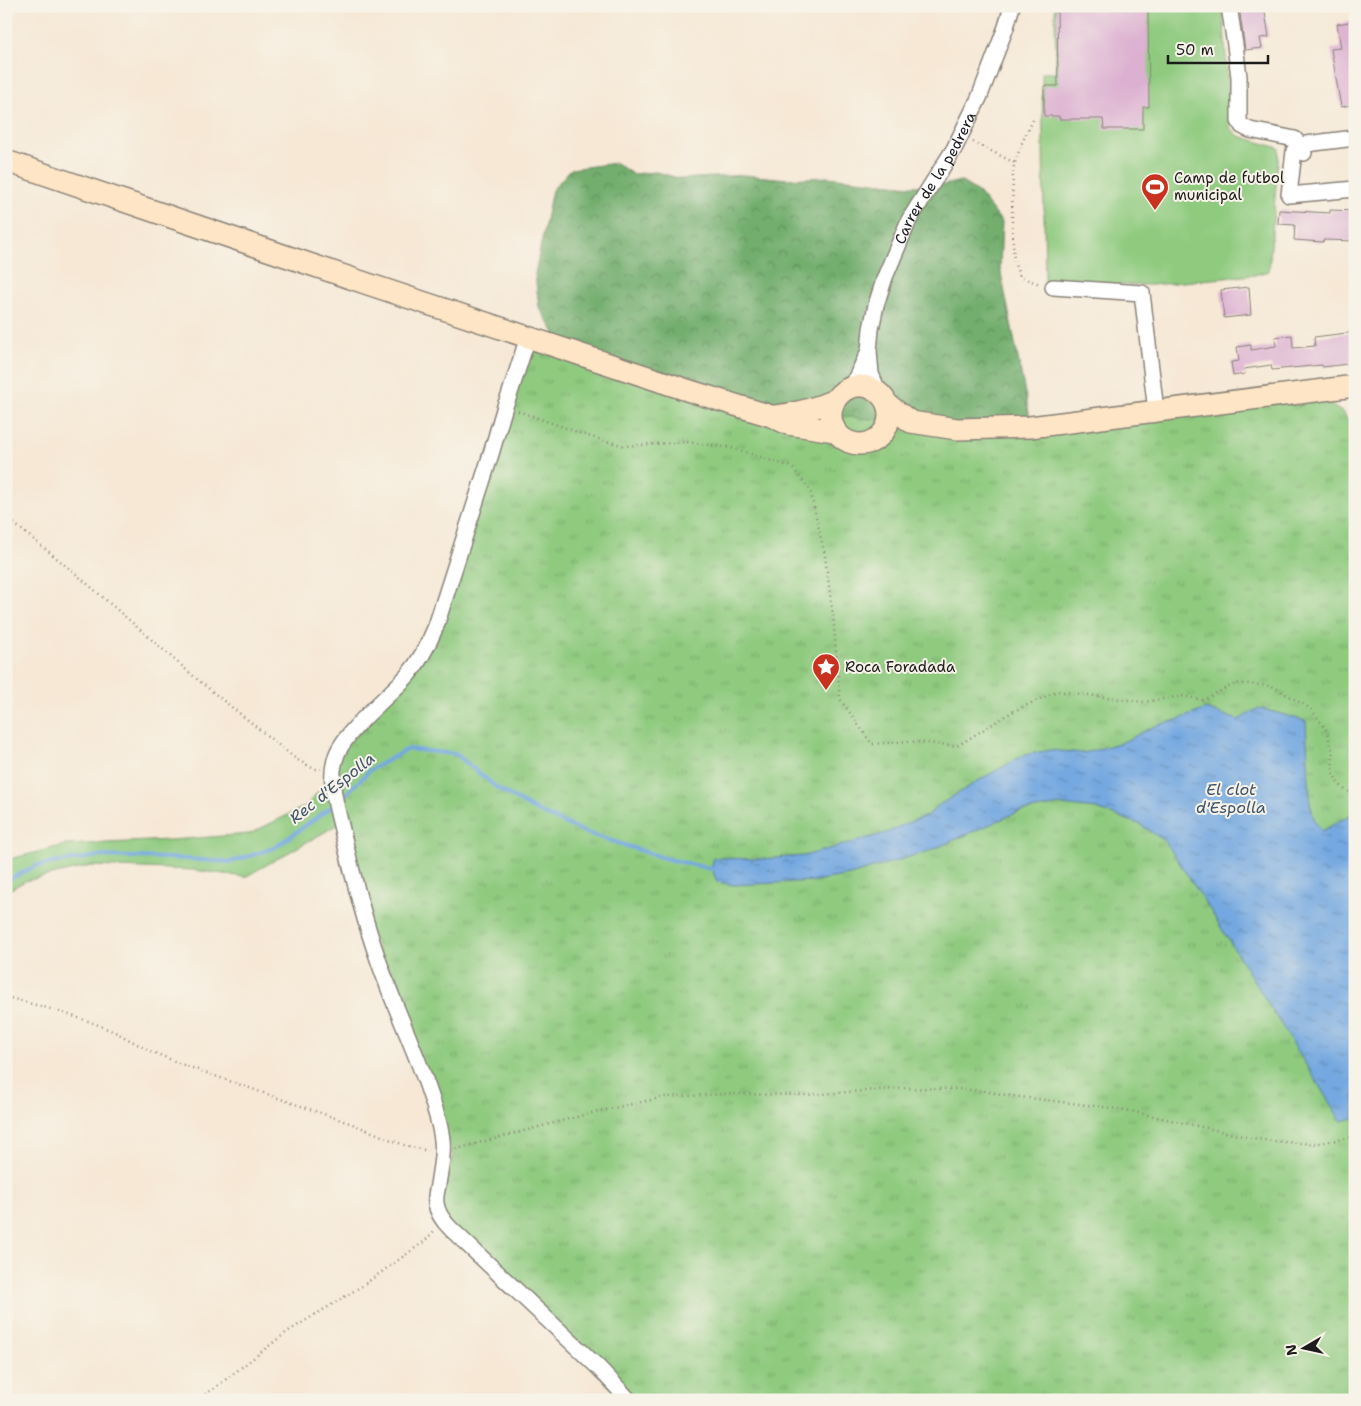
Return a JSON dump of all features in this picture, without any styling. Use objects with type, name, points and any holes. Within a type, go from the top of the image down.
[{"type":"main road","points":[[6,161],[528,337],[771,416],[788,424],[835,431]]},
{"type":"main road","points":[[771,416],[792,414],[816,407],[859,386],[864,386],[870,388],[911,422]]},
{"type":"main road","points":[[842,394],[831,415],[835,431],[847,442],[858,445],[874,442],[882,435],[911,422],[957,428],[1030,427],[1355,386]]},
{"type":"main road","points":[[882,435],[889,420],[883,398]]},
{"type":"street","name":"Carrer de la pedrera","points":[[883,398],[871,374],[869,351],[876,305],[885,277],[909,220],[960,136],[979,98],[1012,6]]},
{"type":"street","points":[[1229,6],[1239,78],[1240,121],[1242,126],[1250,130],[1295,139],[1301,149]]},
{"type":"street","points":[[1355,138],[1294,151],[1289,195],[1355,189]]},
{"type":"street","points":[[1053,288],[1142,293],[1156,411]]},
{"type":"street","points":[[528,337],[444,602],[429,642],[421,658],[408,674],[350,734],[335,757],[332,769],[338,810],[359,900],[379,962],[441,1129],[442,1150],[435,1202],[437,1210],[450,1229],[599,1368],[629,1400]]},
{"type":"street","name":"Carrer de la pedrera","points":[[842,394],[856,378],[869,351]]},
{"type":"path","points":[[1033,120],[1021,145],[1013,169],[1012,222],[1014,262],[1020,277],[1032,283],[1053,288]]},
{"type":"path","points":[[960,136],[1015,163]]},
{"type":"path","points":[[505,406],[591,437],[625,446],[687,442],[732,448],[792,467],[810,490],[825,556],[833,616],[840,699],[872,744],[909,741],[957,746],[1012,712],[1057,691],[1144,702],[1182,696],[1203,700],[1236,683],[1272,686],[1311,709],[1326,729],[1333,752],[1332,771],[1338,783],[1346,792],[1355,793]]},
{"type":"path","points":[[6,517],[76,574],[198,680],[296,759],[314,769],[332,769]]},
{"type":"path","points":[[6,997],[91,1022],[117,1033],[148,1050],[182,1064],[427,1152],[461,1148],[595,1112],[665,1097],[725,1094],[806,1095],[915,1088],[984,1091],[1110,1108],[1272,1141],[1313,1144],[1355,1137]]},
{"type":"path","points":[[197,1400],[287,1332],[362,1286],[417,1246],[443,1220]]},
{"type":"green space","points":[[1055,6],[1223,6],[1230,127],[1239,136],[1279,148],[1269,271],[1254,275],[1152,285],[1045,284],[1042,73],[1056,73]]},
{"type":"green space","points":[[616,163],[632,174],[656,172],[682,179],[744,175],[787,179],[829,177],[910,186],[944,185],[960,181],[978,192],[1002,222],[1000,268],[1031,423],[1271,537],[531,357],[555,333],[539,307],[535,274],[552,190],[571,169]]},
{"type":"green space","points":[[528,335],[745,407],[944,426],[1323,400],[1342,412],[1355,427],[1355,1400],[622,1400],[490,1254],[434,1224],[453,1156],[360,900],[333,757],[424,652]]},
{"type":"green space","points":[[337,773],[346,820],[245,877],[194,870],[91,866],[25,881],[6,892],[6,860],[65,845],[249,834],[304,807]]},
{"type":"water","name":"El clot d'Espolla","points":[[1259,708],[1306,721],[1310,803],[1314,820],[1322,831],[1355,812],[1355,1118],[1341,1121],[1165,841],[1139,824],[1097,809],[1061,805],[1018,812],[932,850],[850,875],[815,881],[734,885],[717,882],[712,869],[713,858],[761,859],[804,856],[889,832],[927,816],[939,805],[1024,755],[1050,750],[1084,753],[1123,742],[1157,725],[1206,709],[1238,720]]},
{"type":"building","points":[[1057,6],[1117,6],[1117,9],[1148,8],[1149,107],[1143,107],[1143,129],[1104,129],[1103,119],[1059,119],[1059,116],[1044,116],[1044,86],[1058,86]]},
{"type":"building","points":[[1239,6],[1264,6],[1269,37],[1260,38],[1262,48],[1245,50]]},
{"type":"building","points":[[1355,21],[1355,104],[1341,107],[1331,49],[1341,48],[1337,24]]},
{"type":"building","points":[[1279,210],[1330,213],[1330,210],[1355,211],[1355,241],[1324,240],[1323,242],[1294,240],[1295,225],[1278,224]]},
{"type":"building","points":[[1249,287],[1251,315],[1224,318],[1221,290]]},
{"type":"building","points":[[1355,332],[1355,363],[1272,370],[1271,365],[1244,369],[1245,374],[1233,376],[1231,362],[1239,361],[1237,347],[1251,345],[1251,350],[1276,346],[1275,337],[1292,335],[1293,348],[1315,346],[1314,337]]},
{"type":"waterway","name":"Rec d'Espolla","points":[[340,800],[370,770],[408,749],[456,754],[497,788],[535,810],[584,832],[664,858],[712,869]]},
{"type":"waterway","name":"Rec d'Espolla","points":[[6,881],[35,866],[99,856],[231,862],[274,848],[333,806]]},
{"type":"place","name":"Camp de futbol municipal","points":[[1155,211]]},
{"type":"place","name":"Roca Foradada","points":[[826,691]]}]
